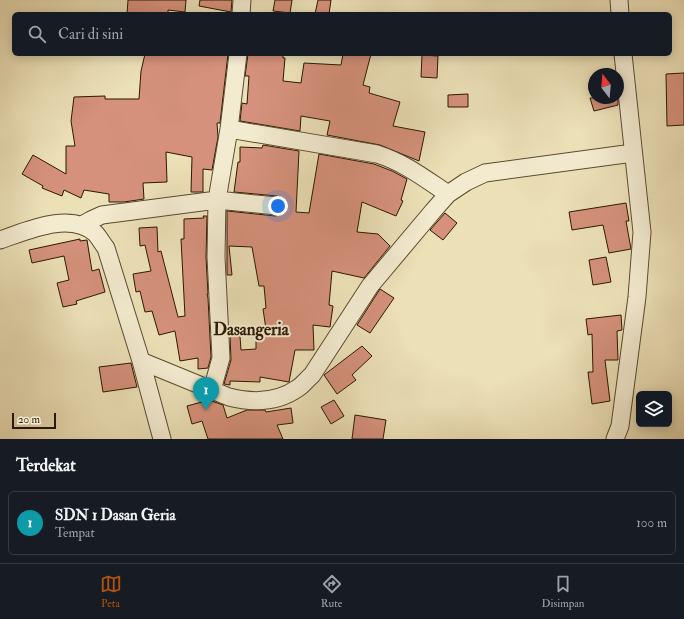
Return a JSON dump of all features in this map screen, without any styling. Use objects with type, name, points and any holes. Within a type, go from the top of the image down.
[{"type":"street","points":[[241,12],[242,0]]},
{"type":"street","points":[[619,0],[620,12]]},
{"type":"street","points":[[205,388],[219,363],[221,349],[216,257],[217,200],[229,129],[238,56]]},
{"type":"street","points":[[615,439],[620,426],[637,297],[642,232],[623,56]]},
{"type":"street","points":[[229,129],[378,154],[405,166],[448,194]]},
{"type":"street","points":[[148,364],[205,388],[234,398],[260,401],[271,400],[287,395],[300,388],[312,375],[370,286],[448,194],[466,182],[485,173],[633,153]]},
{"type":"street","points":[[82,225],[102,215],[217,200],[276,206]]},
{"type":"street","points":[[0,240],[43,226],[72,223],[82,225],[95,233],[106,248],[148,364],[162,439]]},
{"type":"building","points":[[128,0],[186,0],[185,12],[168,10],[168,12],[127,12]]},
{"type":"building","points":[[200,0],[232,0],[231,12],[199,6]]},
{"type":"building","points":[[275,0],[292,0],[290,12],[273,11]]},
{"type":"building","points":[[318,0],[331,0],[329,12],[315,12]]},
{"type":"building","points":[[145,56],[228,56],[220,123],[217,123],[218,137],[212,170],[203,169],[203,192],[191,192],[192,157],[166,152],[167,182],[143,183],[144,199],[124,202],[109,202],[109,194],[84,190],[81,198],[64,190],[62,196],[42,188],[43,186],[22,174],[33,155],[66,174],[66,146],[75,146],[71,121],[74,97],[105,96],[105,99],[139,99],[141,71]]},
{"type":"building","points":[[248,56],[283,56],[283,58],[285,58],[283,81],[301,83],[304,63],[341,65],[343,56],[370,56],[363,85],[370,87],[369,93],[400,102],[393,126],[425,132],[419,161],[380,145],[327,135],[330,121],[301,116],[300,131],[240,121],[242,103],[247,104],[249,76],[245,76]]},
{"type":"building","points":[[422,56],[438,56],[437,78],[421,77]]},
{"type":"building","points":[[684,73],[684,125],[667,126],[666,74]]},
{"type":"building","points":[[468,94],[468,107],[448,107],[448,95]]},
{"type":"building","points":[[592,104],[618,104],[618,105],[594,111]]},
{"type":"building","points":[[263,145],[299,151],[296,212],[309,213],[319,154],[374,164],[407,179],[401,200],[403,201],[396,216],[362,202],[357,232],[378,234],[390,246],[364,278],[332,271],[329,305],[333,306],[330,327],[313,325],[314,350],[295,350],[289,382],[260,377],[260,382],[230,381],[230,385],[224,384],[231,360],[230,335],[240,336],[241,350],[256,349],[256,335],[267,336],[263,309],[266,308],[264,286],[259,286],[252,247],[229,246],[232,275],[227,275],[227,211],[275,216],[284,212],[286,207],[282,198],[277,196],[234,192],[238,162],[240,162],[240,147],[262,148]]},
{"type":"building","points":[[626,203],[629,221],[626,221],[631,249],[609,253],[603,225],[572,230],[569,212]]},
{"type":"building","points":[[445,213],[457,223],[443,240],[430,230]]},
{"type":"building","points":[[203,216],[207,216],[207,294],[211,357],[208,368],[198,369],[198,358],[180,361],[175,331],[159,335],[152,311],[145,312],[140,291],[136,292],[133,274],[151,271],[145,245],[140,246],[139,228],[157,227],[158,252],[161,251],[178,317],[185,316],[181,239],[184,239],[184,219],[204,218]]},
{"type":"building","points":[[80,239],[80,241],[87,240],[92,271],[99,269],[105,292],[76,301],[77,304],[63,307],[57,283],[69,280],[64,256],[32,263],[29,250]]},
{"type":"building","points":[[606,257],[611,282],[593,285],[589,260]]},
{"type":"building","points":[[380,289],[394,298],[370,333],[357,325]]},
{"type":"building","points":[[621,315],[622,330],[617,331],[618,360],[605,360],[610,401],[592,404],[588,372],[593,372],[592,334],[588,335],[586,319]]},
{"type":"building","points":[[362,346],[372,356],[352,375],[356,380],[337,394],[324,375]]},
{"type":"building","points":[[131,363],[137,387],[103,392],[99,367]]},
{"type":"building","points":[[209,400],[223,405],[227,418],[247,410],[265,410],[266,412],[291,408],[293,423],[277,425],[283,439],[208,439],[202,421],[192,424],[187,406]]},
{"type":"building","points":[[334,400],[344,416],[331,424],[321,407]]},
{"type":"building","points":[[355,415],[386,420],[383,439],[352,439]]},
{"type":"place","name":"SDN 1 Dasan Geria","points":[[206,410]]},
{"type":"district","name":"Dasangeria","points":[[251,329]]}]
